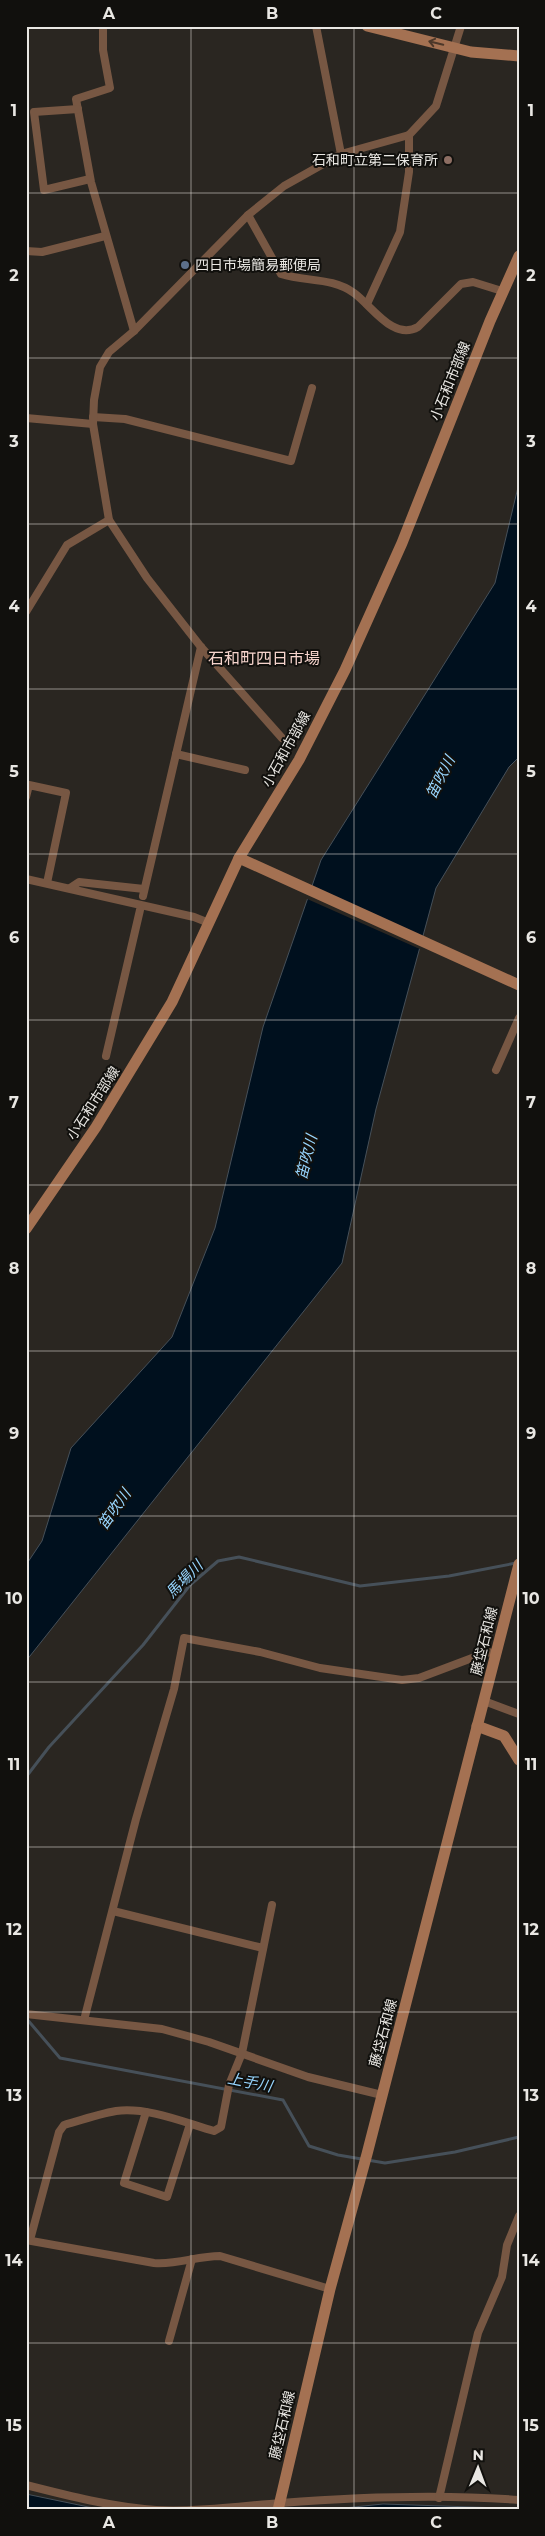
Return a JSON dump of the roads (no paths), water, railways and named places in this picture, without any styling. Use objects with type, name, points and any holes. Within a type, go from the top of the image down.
[{"type":"main road","points":[[367,26],[471,52],[519,56]]},
{"type":"main road","name":"小石和市部線","points":[[26,1229],[96,1127],[142,1053],[184,978],[239,858],[299,760],[345,670],[405,534],[502,291],[519,256]]},
{"type":"main road","points":[[239,858],[252,866],[519,985]]},
{"type":"main road","name":"藤垈石和線","points":[[279,2506],[330,2289],[366,2158],[518,1566]]},
{"type":"main road","points":[[477,1726],[504,1736],[519,1760]]},
{"type":"street","points":[[104,26],[104,50],[110,88],[76,99],[90,179],[134,331]]},
{"type":"street","points":[[316,26],[341,154]]},
{"type":"street","points":[[282,738],[201,647],[147,578],[109,520],[93,421],[100,367],[109,352],[134,331],[248,215],[284,186],[341,154],[409,135],[436,106],[461,26]]},
{"type":"street","points":[[78,109],[34,112],[44,190],[90,179]]},
{"type":"street","points":[[367,304],[400,232],[408,172],[409,135]]},
{"type":"street","points":[[248,215],[281,274],[337,283],[367,304],[393,327],[413,330],[460,284],[472,282],[502,291]]},
{"type":"street","points":[[26,251],[42,252],[106,236]]},
{"type":"street","points":[[26,418],[93,421],[125,419],[290,461],[312,388]]},
{"type":"street","points":[[26,612],[67,544],[109,520]]},
{"type":"street","points":[[70,888],[79,882],[143,892],[201,647]]},
{"type":"street","points":[[176,754],[246,770]]},
{"type":"street","points":[[26,797],[29,785],[66,793],[47,883]]},
{"type":"street","points":[[26,878],[194,917],[209,923]]},
{"type":"street","points":[[106,1056],[140,910]]},
{"type":"street","points":[[496,1070],[519,1018]]},
{"type":"street","points":[[84,2020],[136,1819],[174,1689],[184,1638],[260,1652],[320,1668],[402,1680],[419,1678],[488,1652],[496,1654]]},
{"type":"street","points":[[484,1702],[519,1714]]},
{"type":"street","points":[[272,1905],[242,2053],[228,2088],[218,2130],[146,2112],[116,2111],[64,2125],[59,2132],[28,2240],[154,2264],[168,2264],[220,2256],[330,2289]]},
{"type":"street","points":[[113,1911],[263,1948]]},
{"type":"street","points":[[28,2014],[162,2029],[242,2053],[308,2077],[382,2095]]},
{"type":"street","points":[[146,2112],[124,2183],[167,2197],[190,2124]]},
{"type":"street","points":[[439,2498],[478,2333],[502,2277],[507,2245],[519,2216]]},
{"type":"street","points":[[169,2341],[192,2259]]},
{"type":"street","points":[[26,2485],[108,2505],[158,2510],[227,2509],[439,2498],[519,2500]]},
{"type":"water","name":"笛吹川","points":[[519,483],[519,757],[509,767],[436,888],[376,1109],[342,1263],[26,1661],[26,1565],[42,1541],[71,1448],[172,1337],[215,1228],[263,1027],[321,860],[495,583]]},
{"type":"water","points":[[26,2494],[103,2510],[26,2510]]},
{"type":"water","points":[[383,2504],[502,2508],[519,2510],[324,2510]]},
{"type":"waterway","name":"馬場川","points":[[26,1777],[49,1747],[143,1645],[190,1585],[218,1561],[239,1557],[360,1586],[449,1576],[516,1563]]},
{"type":"waterway","name":"上手川","points":[[26,2018],[60,2058],[283,2100],[309,2146],[338,2155],[385,2163],[455,2152],[519,2137]]},
{"type":"place","name":"石和町立第二保育所","points":[[448,160]]},
{"type":"place","name":"四日市場簡易郵便局","points":[[185,265]]},
{"type":"district","name":"石和町四日市場","points":[[264,658]]}]
